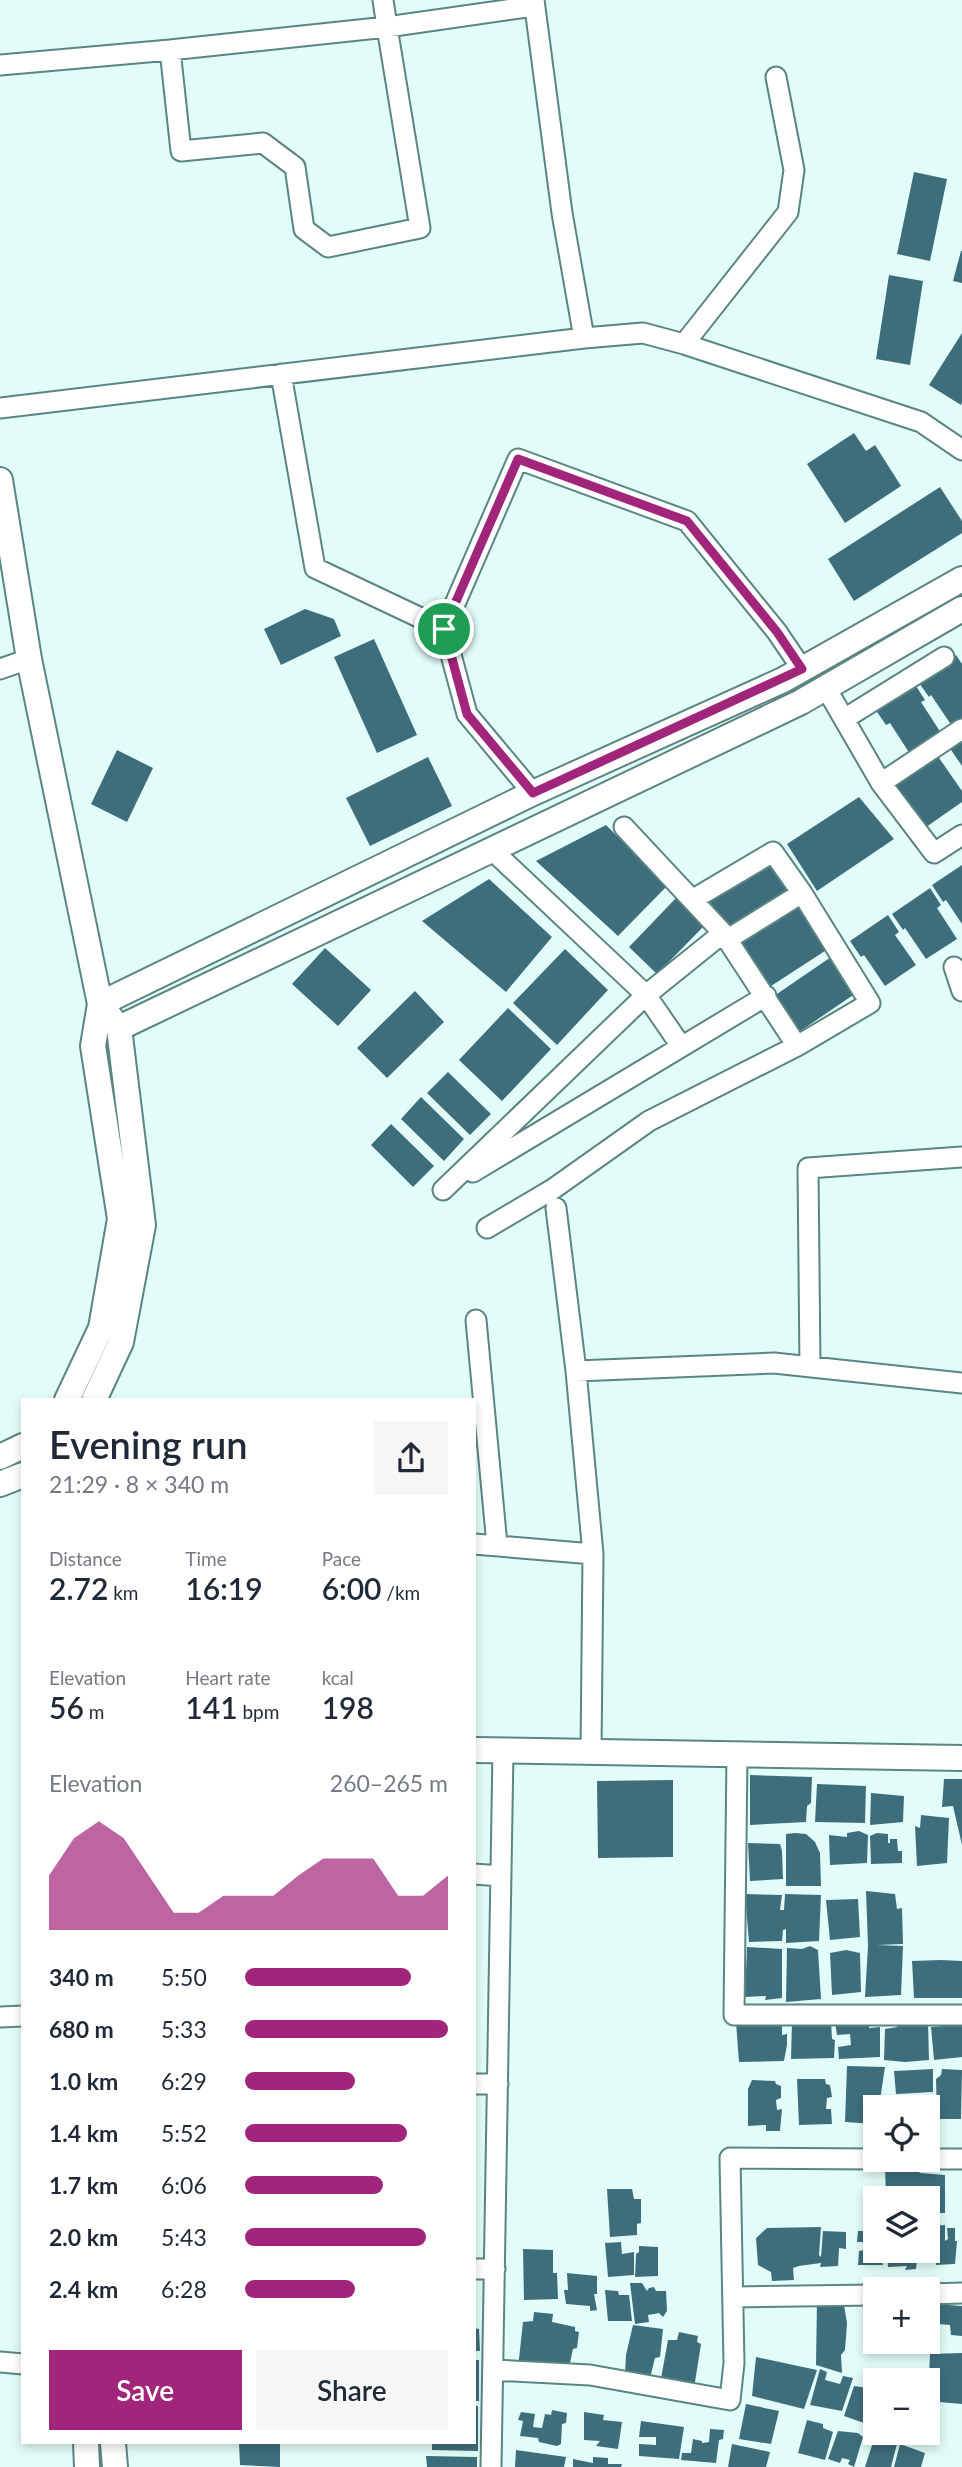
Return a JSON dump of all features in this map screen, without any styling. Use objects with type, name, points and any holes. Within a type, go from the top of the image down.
[{"type":"street","points":[[170,50],[181,151],[263,143],[295,167],[304,229],[328,247],[420,228],[383,0]]},
{"type":"street","points":[[0,65],[387,27],[534,3],[562,213],[584,338]]},
{"type":"street","points":[[684,344],[788,212],[794,170],[776,77]]},
{"type":"street","points":[[0,408],[642,333],[684,344],[922,422],[962,450]]},
{"type":"street","points":[[281,374],[315,568],[444,629]]},
{"type":"street","points":[[533,793],[467,714],[444,629],[518,459],[687,521],[777,632],[802,669]]},
{"type":"street","points":[[0,480],[29,659],[100,1004],[93,1046],[120,1219],[102,1328],[67,1398]]},
{"type":"street","points":[[100,1004],[533,793],[802,669],[962,579]]},
{"type":"street","points":[[119,1028],[789,708],[962,609]]},
{"type":"street","points":[[844,719],[944,657]]},
{"type":"street","points":[[0,669],[29,659]]},
{"type":"street","points":[[826,688],[881,783],[933,853],[962,835]]},
{"type":"street","points":[[881,783],[962,729]]},
{"type":"street","points":[[624,827],[725,936],[797,1046]]},
{"type":"street","points":[[492,850],[646,995],[681,1046]]},
{"type":"street","points":[[487,1228],[553,1189],[649,1121],[797,1046],[870,1003],[802,892],[773,852],[692,900]]},
{"type":"street","points":[[766,996],[443,1190],[646,995],[725,936],[802,892]]},
{"type":"street","points":[[954,967],[962,991]]},
{"type":"street","points":[[95,1398],[121,1342],[143,1225],[119,1028],[100,1004]]},
{"type":"street","points":[[810,1367],[808,1168],[962,1157]]},
{"type":"street","points":[[556,1208],[576,1371],[593,1554],[591,1752]]},
{"type":"street","points":[[476,1320],[497,1545]]},
{"type":"street","points":[[576,1371],[774,1363],[962,1383]]},
{"type":"street","points":[[0,1457],[21,1447]]},
{"type":"street","points":[[0,1484],[21,1476]]},
{"type":"street","points":[[476,1544],[593,1554]]},
{"type":"street","points":[[476,1750],[962,1758]]},
{"type":"street","points":[[491,2467],[503,1751]]},
{"type":"street","points":[[737,1754],[734,2015],[962,2015]]},
{"type":"street","points":[[476,1874],[501,1876]]},
{"type":"street","points":[[0,2017],[21,2016]]},
{"type":"street","points":[[476,2084],[498,2084]]},
{"type":"street","points":[[493,2370],[590,2375],[730,2400],[734,2364],[730,2158],[863,2159]]},
{"type":"street","points":[[940,2159],[962,2159]]},
{"type":"street","points":[[476,2269],[495,2269]]},
{"type":"street","points":[[940,2294],[962,2293]]},
{"type":"street","points":[[733,2297],[863,2295]]},
{"type":"street","points":[[0,2362],[21,2364]]},
{"type":"street","points":[[86,2444],[87,2467]]},
{"type":"street","points":[[113,2444],[115,2467]]},
{"type":"building","points":[[914,172],[947,179],[930,261],[897,254]]},
{"type":"building","points":[[962,251],[962,283],[953,281]]},
{"type":"building","points":[[889,275],[923,281],[910,365],[876,359]]},
{"type":"building","points":[[962,333],[962,402],[961,405],[929,385]]},
{"type":"building","points":[[854,433],[866,451],[875,445],[901,486],[845,523],[807,464]]},
{"type":"building","points":[[940,487],[962,521],[962,533],[854,601],[828,559]]},
{"type":"building","points":[[305,609],[334,619],[341,636],[281,665],[264,629]]},
{"type":"building","points":[[374,639],[417,735],[377,753],[334,657]]},
{"type":"building","points":[[956,655],[962,664],[962,719],[952,726],[917,680]]},
{"type":"building","points":[[914,683],[925,700],[921,702],[941,733],[910,754],[890,723],[886,725],[875,709]]},
{"type":"building","points":[[962,738],[962,766],[949,747]]},
{"type":"building","points":[[117,750],[153,768],[127,822],[91,804]]},
{"type":"building","points":[[937,755],[962,791],[962,802],[919,832],[889,787]]},
{"type":"building","points":[[428,757],[452,806],[370,846],[346,798]]},
{"type":"building","points":[[859,797],[894,839],[817,891],[787,844]]},
{"type":"building","points":[[606,825],[667,886],[618,936],[536,861]]},
{"type":"building","points":[[766,855],[790,891],[730,932],[706,896]]},
{"type":"building","points":[[962,865],[962,924],[932,885]]},
{"type":"building","points":[[489,879],[552,937],[506,992],[422,921]]},
{"type":"building","points":[[930,888],[941,905],[937,908],[957,939],[926,959],[892,914]]},
{"type":"building","points":[[677,897],[705,925],[657,974],[629,947]]},
{"type":"building","points":[[798,904],[828,949],[768,988],[739,943]]},
{"type":"building","points":[[888,915],[899,932],[895,935],[916,965],[885,986],[864,955],[861,957],[850,941]]},
{"type":"building","points":[[325,948],[371,990],[338,1026],[292,984]]},
{"type":"building","points":[[565,949],[608,990],[557,1045],[513,1003]]},
{"type":"building","points":[[834,955],[859,991],[799,1032],[774,996]]},
{"type":"building","points":[[415,991],[444,1022],[387,1078],[357,1048]]},
{"type":"building","points":[[508,1008],[551,1049],[502,1101],[459,1060]]},
{"type":"building","points":[[448,1072],[491,1114],[470,1135],[427,1093]]},
{"type":"building","points":[[421,1097],[464,1139],[444,1161],[401,1119]]},
{"type":"building","points":[[391,1124],[434,1166],[413,1187],[371,1145]]},
{"type":"building","points":[[750,1775],[812,1777],[811,1803],[807,1806],[806,1822],[750,1825]]},
{"type":"building","points":[[944,1779],[962,1779],[962,1845],[953,1806],[942,1807]]},
{"type":"building","points":[[673,1780],[673,1857],[598,1858],[597,1781]]},
{"type":"building","points":[[817,1784],[866,1786],[865,1823],[815,1822]]},
{"type":"building","points":[[871,1793],[904,1796],[903,1822],[870,1825]]},
{"type":"building","points":[[921,1815],[949,1818],[947,1863],[917,1866],[915,1826],[920,1828]]},
{"type":"building","points":[[859,1831],[868,1835],[867,1863],[830,1865],[829,1835],[847,1837],[847,1833]]},
{"type":"building","points":[[877,1833],[888,1834],[888,1843],[890,1839],[897,1839],[898,1851],[902,1851],[902,1863],[871,1864],[870,1836]]},
{"type":"building","points":[[786,1834],[806,1834],[815,1842],[820,1853],[821,1886],[786,1886]]},
{"type":"building","points":[[748,1843],[780,1844],[783,1879],[750,1881]]},
{"type":"building","points":[[866,1891],[895,1894],[897,1909],[902,1908],[903,1944],[877,1945],[903,1946],[901,1995],[865,1997],[868,1946]]},
{"type":"building","points":[[745,1894],[782,1895],[780,1910],[784,1910],[785,1894],[821,1895],[819,1941],[786,1943],[786,1929],[783,1930],[782,1941],[749,1942]]},
{"type":"building","points":[[858,1899],[860,1937],[830,1940],[826,1900]]},
{"type":"building","points":[[810,1946],[818,1950],[821,1999],[786,2002],[787,1948],[802,1949]]},
{"type":"building","points":[[747,1947],[782,1949],[782,1998],[765,2000],[766,1996],[745,1997]]},
{"type":"building","points":[[846,1950],[860,1953],[861,1992],[832,1995],[830,1953]]},
{"type":"building","points":[[912,1961],[962,1961],[962,1998],[914,1998]]},
{"type":"building","points":[[831,2021],[832,2039],[835,2040],[834,2058],[791,2059],[792,2022]]},
{"type":"building","points":[[870,2021],[869,2028],[880,2027],[880,2057],[839,2059],[838,2047],[851,2045],[850,2034],[837,2035],[835,2022]]},
{"type":"building","points":[[928,2021],[929,2060],[884,2060],[885,2029],[897,2027],[897,2022]]},
{"type":"building","points":[[946,2021],[962,2022],[962,2057],[934,2060],[931,2027],[943,2026]]},
{"type":"building","points":[[736,2022],[782,2023],[782,2035],[787,2034],[784,2061],[739,2062]]},
{"type":"building","points":[[847,2066],[885,2067],[881,2095],[863,2095],[863,2123],[845,2122]]},
{"type":"building","points":[[933,2069],[933,2092],[896,2094],[894,2071]]},
{"type":"building","points":[[942,2069],[962,2070],[961,2119],[940,2119],[940,2095],[936,2095],[936,2079],[941,2075]]},
{"type":"building","points":[[797,2079],[825,2079],[826,2084],[830,2085],[832,2097],[827,2098],[826,2109],[831,2109],[832,2124],[799,2125]]},
{"type":"building","points":[[752,2080],[775,2081],[781,2086],[781,2098],[776,2100],[777,2110],[782,2109],[780,2131],[766,2131],[766,2125],[748,2126],[748,2089]]},
{"type":"building","points":[[885,2172],[945,2175],[945,2213],[940,2213],[940,2186],[886,2186]]},
{"type":"building","points":[[607,2189],[632,2189],[634,2199],[641,2199],[641,2223],[637,2224],[637,2235],[610,2237]]},
{"type":"building","points":[[940,2225],[945,2225],[945,2241],[948,2239],[947,2228],[955,2228],[955,2264],[936,2265],[940,2263]]},
{"type":"building","points":[[821,2227],[821,2257],[823,2231],[846,2232],[846,2249],[839,2248],[838,2266],[820,2267],[821,2263],[799,2266],[793,2268],[794,2280],[772,2281],[771,2272],[758,2265],[756,2238],[767,2228]]},
{"type":"building","points":[[858,2231],[863,2231],[863,2242],[857,2242]]},
{"type":"building","points":[[621,2242],[622,2254],[634,2252],[634,2275],[608,2277],[605,2243]]},
{"type":"building","points":[[639,2246],[658,2247],[658,2276],[635,2277]]},
{"type":"building","points":[[523,2249],[553,2250],[553,2273],[557,2273],[558,2299],[524,2300]]},
{"type":"building","points":[[863,2250],[863,2263],[883,2265],[858,2265],[859,2251]]},
{"type":"building","points":[[888,2263],[917,2263],[916,2269],[905,2270],[907,2266],[888,2267]]},
{"type":"building","points":[[567,2273],[597,2276],[597,2294],[594,2294],[597,2310],[590,2311],[590,2306],[566,2304],[564,2290],[568,2290]]},
{"type":"building","points":[[630,2283],[642,2283],[647,2291],[654,2287],[656,2291],[666,2291],[667,2311],[663,2317],[659,2313],[648,2315],[649,2322],[635,2324]]},
{"type":"building","points":[[605,2290],[629,2295],[632,2321],[608,2321]]},
{"type":"building","points":[[817,2298],[843,2299],[847,2323],[845,2350],[841,2355],[842,2373],[816,2365]]},
{"type":"building","points":[[940,2304],[962,2306],[962,2336],[951,2335],[950,2325],[940,2324]]},
{"type":"building","points":[[534,2312],[553,2314],[552,2322],[575,2327],[575,2331],[579,2332],[577,2348],[573,2349],[570,2363],[573,2364],[572,2372],[518,2368],[523,2322],[533,2321]]},
{"type":"building","points":[[633,2325],[663,2329],[660,2357],[655,2358],[650,2378],[625,2374]]},
{"type":"building","points":[[476,2328],[479,2329],[480,2351],[476,2351]]},
{"type":"building","points":[[679,2332],[698,2336],[697,2342],[701,2344],[695,2382],[660,2384],[668,2340],[677,2340]]},
{"type":"building","points":[[962,2353],[962,2404],[940,2402],[940,2368],[929,2368],[930,2354]]},
{"type":"building","points":[[756,2357],[817,2370],[804,2409],[752,2396]]},
{"type":"building","points":[[476,2360],[479,2360],[479,2401],[476,2401]]},
{"type":"building","points":[[820,2369],[827,2372],[825,2380],[840,2384],[843,2376],[853,2378],[842,2411],[810,2405]]},
{"type":"building","points":[[854,2386],[863,2387],[863,2423],[844,2416]]},
{"type":"building","points":[[746,2404],[779,2411],[771,2444],[739,2439]]},
{"type":"building","points":[[478,2406],[478,2451],[432,2450],[432,2444],[476,2444]]},
{"type":"building","points":[[552,2410],[567,2413],[566,2423],[562,2424],[561,2444],[557,2446],[539,2442],[538,2438],[520,2436],[523,2421],[518,2420],[521,2412],[535,2414],[533,2427],[542,2428],[545,2414],[551,2415]]},
{"type":"building","points":[[584,2412],[604,2415],[603,2420],[622,2422],[618,2449],[596,2446],[600,2441],[584,2440]]},
{"type":"building","points":[[807,2420],[823,2424],[823,2428],[833,2432],[825,2460],[798,2453]]},
{"type":"building","points":[[641,2421],[684,2427],[679,2459],[639,2456],[639,2444],[656,2445],[656,2437],[639,2437]]},
{"type":"building","points":[[710,2429],[724,2430],[723,2439],[719,2440],[716,2463],[681,2460],[682,2453],[691,2453],[693,2439],[702,2443],[709,2442]]},
{"type":"building","points":[[838,2431],[858,2433],[863,2437],[854,2467],[848,2464],[850,2460],[842,2458],[840,2463],[828,2459]]},
{"type":"building","points":[[239,2444],[280,2444],[280,2467],[240,2465]]},
{"type":"building","points":[[732,2444],[770,2452],[766,2467],[728,2467]]},
{"type":"building","points":[[872,2445],[897,2445],[891,2467],[865,2467]]},
{"type":"building","points":[[900,2445],[925,2453],[921,2467],[894,2467]]},
{"type":"building","points":[[516,2450],[566,2457],[564,2467],[515,2467]]},
{"type":"building","points":[[426,2456],[477,2457],[477,2467],[427,2467]]},
{"type":"building","points":[[593,2457],[608,2458],[608,2464],[622,2464],[621,2467],[573,2467],[573,2459],[593,2463]]},
{"type":"route","points":[[518,459],[687,521],[777,632],[802,669],[533,793],[467,714],[444,629],[518,459]]}]
